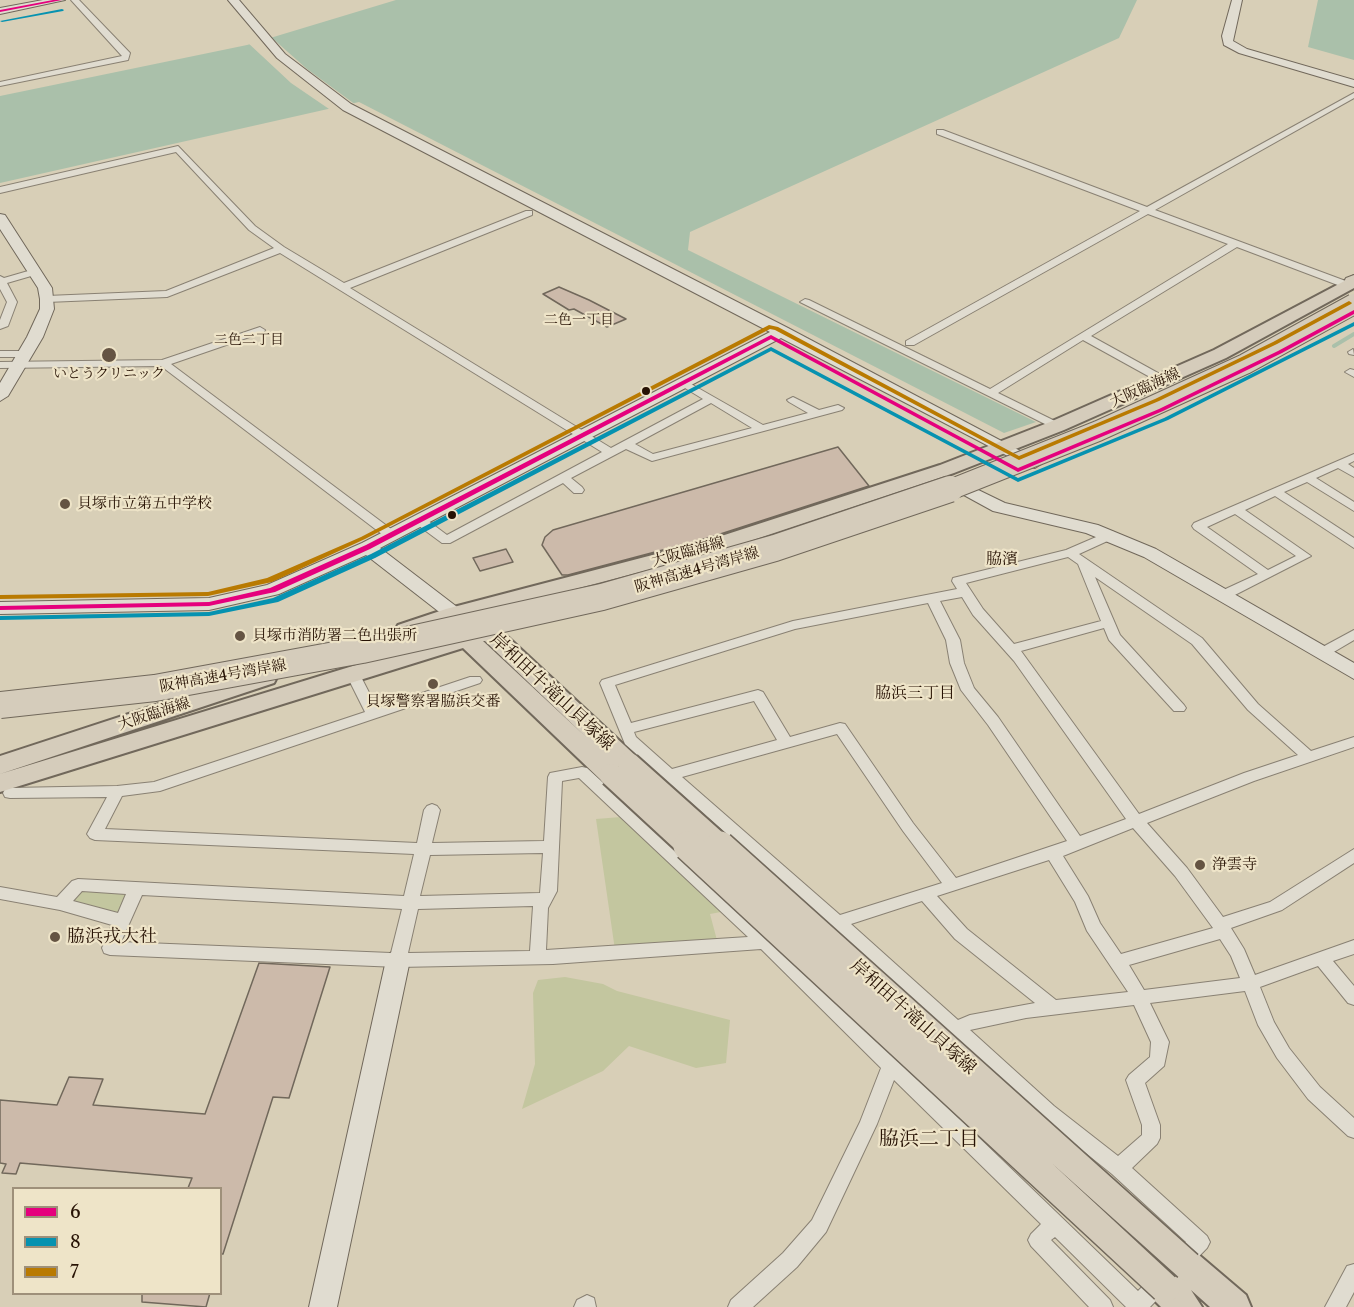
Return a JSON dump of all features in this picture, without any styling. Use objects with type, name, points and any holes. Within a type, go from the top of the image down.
[{"type":"highway","name":"阪神高速4号湾岸線","points":[[0,688],[170,669],[362,636],[585,586],[766,536],[918,486],[1087,422],[1233,356],[1353,287]]},
{"type":"highway","name":"阪神高速4号湾岸線","points":[[0,705],[155,688],[351,652],[590,600],[775,548],[936,495],[1098,431],[1245,364],[1353,287]]},
{"type":"main road","name":"大阪臨海線","points":[[0,765],[454,614],[713,546],[869,497],[1057,426],[1220,354],[1353,287]]},
{"type":"main road","name":"大阪臨海線","points":[[5,788],[353,674],[478,636],[737,567],[968,490],[1090,442],[1226,380],[1354,312]]},
{"type":"main road","name":"岸和田牛滝山貝塚線","points":[[454,614],[620,770],[1156,1302]]},
{"type":"main road","name":"岸和田牛滝山貝塚線","points":[[620,770],[1234,1307]]},
{"type":"street","points":[[0,11],[60,0]]},
{"type":"street","points":[[0,84],[125,58],[127,55],[75,0]]},
{"type":"street","points":[[224,0],[289,72],[380,134],[529,213],[777,334]]},
{"type":"street","points":[[233,0],[260,40]]},
{"type":"street","points":[[1237,0],[1227,36],[1228,43],[1234,47],[1354,84]]},
{"type":"street","points":[[910,343],[1354,95]]},
{"type":"street","points":[[343,108],[1027,467]]},
{"type":"street","points":[[940,132],[1353,287]]},
{"type":"street","points":[[0,190],[178,148],[252,228],[281,249],[610,452]]},
{"type":"street","points":[[343,287],[529,213]]},
{"type":"street","points":[[0,218],[45,288],[47,299],[46,309],[35,337],[0,396]]},
{"type":"street","points":[[990,393],[1236,243]]},
{"type":"street","points":[[47,299],[167,294],[281,249]]},
{"type":"street","points":[[0,326],[3,326],[7,319],[12,302],[0,280],[35,272]]},
{"type":"street","points":[[805,302],[1057,426]]},
{"type":"street","points":[[0,354],[21,359],[163,363],[260,330]]},
{"type":"street","points":[[0,608],[209,604],[272,590],[368,547],[777,334]]},
{"type":"street","points":[[1083,336],[1163,380]]},
{"type":"street","points":[[0,364],[21,359]]},
{"type":"street","points":[[163,363],[391,535]]},
{"type":"street","points":[[684,383],[761,428]]},
{"type":"street","points":[[419,520],[446,540],[711,399]]},
{"type":"street","points":[[793,400],[818,413]]},
{"type":"street","points":[[626,444],[652,458],[838,408]]},
{"type":"street","points":[[1267,575],[1198,526],[1354,457]]},
{"type":"street","points":[[1339,464],[1354,473]]},
{"type":"street","points":[[563,477],[578,490]]},
{"type":"street","points":[[1308,478],[1354,507]]},
{"type":"street","points":[[968,490],[999,507],[1110,535],[1150,553],[1354,672]]},
{"type":"street","points":[[1276,492],[1354,544]]},
{"type":"street","points":[[1224,595],[1305,556],[1236,509]]},
{"type":"street","points":[[1110,535],[1070,553],[958,581],[1012,649],[1136,821],[1180,872],[1222,928],[1238,954],[1249,984],[1283,1053],[1314,1093],[1354,1130]]},
{"type":"street","points":[[368,547],[454,614]]},
{"type":"street","points":[[1070,553],[1197,641],[1253,707],[1309,757]]},
{"type":"street","points":[[1083,561],[1114,637],[1179,708]]},
{"type":"street","points":[[538,957],[540,908],[549,891],[555,777],[582,772],[765,942],[1056,1223],[1156,1302],[1200,1242],[1119,1168],[1048,1112],[630,740],[607,683],[793,625],[965,592]]},
{"type":"street","points":[[932,598],[953,640],[957,663],[968,690],[993,721],[1077,844]]},
{"type":"street","points":[[1012,649],[1108,623]]},
{"type":"street","points":[[1322,652],[1354,634]]},
{"type":"street","points":[[353,674],[374,714]]},
{"type":"street","points":[[5,788],[117,791],[155,787],[475,680]]},
{"type":"street","points":[[626,729],[758,695],[786,743]]},
{"type":"street","points":[[669,775],[840,728],[908,827],[953,886]]},
{"type":"street","points":[[137,888],[110,948],[398,960],[538,957],[765,942],[838,923],[1053,853],[1354,742]]},
{"type":"street","points":[[117,791],[95,834],[424,849],[551,847]]},
{"type":"street","points":[[323,1307],[432,810]]},
{"type":"street","points":[[1053,853],[1082,900],[1093,926],[1139,998],[1160,1042],[1158,1060],[1136,1080],[1152,1134],[1150,1140],[1119,1168]]},
{"type":"street","points":[[1117,962],[1222,928],[1276,906],[1354,855]]},
{"type":"street","points":[[60,904],[78,885],[411,903],[543,899]]},
{"type":"street","points":[[0,893],[60,904],[122,921]]},
{"type":"street","points":[[926,895],[961,934],[1054,1008]]},
{"type":"street","points":[[957,1029],[970,1022],[1026,1011],[1249,984],[1354,947]]},
{"type":"street","points":[[1322,958],[1354,998]]},
{"type":"street","points":[[738,1307],[790,1260],[819,1226],[868,1124],[891,1066]]},
{"type":"street","points":[[1056,1223],[1038,1240],[1102,1307]]},
{"type":"street","points":[[1335,1307],[1354,1274]]},
{"type":"shaded area","points":[[396,0],[1137,0],[1119,38],[690,232],[688,250],[1036,422],[1004,433],[359,102],[0,183],[0,96],[247,45]]},
{"type":"shaded area","points":[[1318,0],[1354,0],[1354,60],[1308,47]]},
{"type":"shaded area","points":[[621,817],[721,912],[710,914],[718,944],[615,950],[596,819]]},
{"type":"shaded area","points":[[80,887],[134,889],[121,918],[64,903]]},
{"type":"shaded area","points":[[565,977],[603,984],[617,991],[730,1020],[726,1063],[696,1068],[629,1046],[603,1071],[522,1109],[535,1064],[533,993],[538,980]]},
{"type":"pier","points":[[271,37],[307,69],[356,105],[332,111],[291,83],[247,42]]},
{"type":"building","points":[[559,287],[626,319],[607,327],[574,309],[569,310],[543,294]]},
{"type":"building","points":[[838,447],[869,486],[708,538],[568,575],[562,575],[542,545],[545,537],[553,530]]},
{"type":"building","points":[[506,549],[513,562],[480,571],[473,558]]},
{"type":"building","points":[[259,963],[330,967],[289,1098],[273,1097],[223,1254],[222,1187],[188,1187],[192,1178],[20,1163],[16,1174],[2,1173],[6,1164],[0,1163],[0,1100],[57,1105],[69,1077],[103,1079],[93,1105],[205,1114]]},
{"type":"building","points":[[142,1295],[209,1295],[206,1307],[142,1302]]},
{"type":"waterway","points":[[1334,346],[1354,334]]},
{"type":"transit line","name":"6","points":[[0,11],[60,0]]},
{"type":"transit line","name":"8","points":[[2,21],[62,10]]},
{"type":"transit line","name":"7","points":[[0,597],[208,594],[269,580],[363,538],[769,327],[776,328],[1019,458],[1157,400],[1275,343],[1349,303]]},
{"type":"transit line","name":"6","points":[[0,608],[209,604],[272,590],[368,547],[771,337],[1018,470],[1161,410],[1280,352],[1354,312]]},
{"type":"transit line","name":"8","points":[[0,618],[209,614],[275,600],[373,556],[771,349],[1018,480],[1166,419],[1354,324]]},
{"type":"place","name":"いとうクリニック","points":[[109,355]]},
{"type":"place","name":"貝塚市立第五中学校","points":[[65,504]]},
{"type":"place","name":"貝塚市消防署二色出張所","points":[[240,636]]},
{"type":"place","name":"貝塚警察署脇浜交番","points":[[433,684]]},
{"type":"place","name":"浄雲寺","points":[[1200,865]]},
{"type":"place","name":"脇浜戎大社","points":[[55,937]]},
{"type":"district","name":"二色一丁目","points":[[579,320]]},
{"type":"district","name":"二色二丁目","points":[[249,340]]},
{"type":"district","name":"脇濱","points":[[1002,559]]},
{"type":"district","name":"脇浜三丁目","points":[[915,693]]},
{"type":"district","name":"脇浜二丁目","points":[[929,1139]]}]
